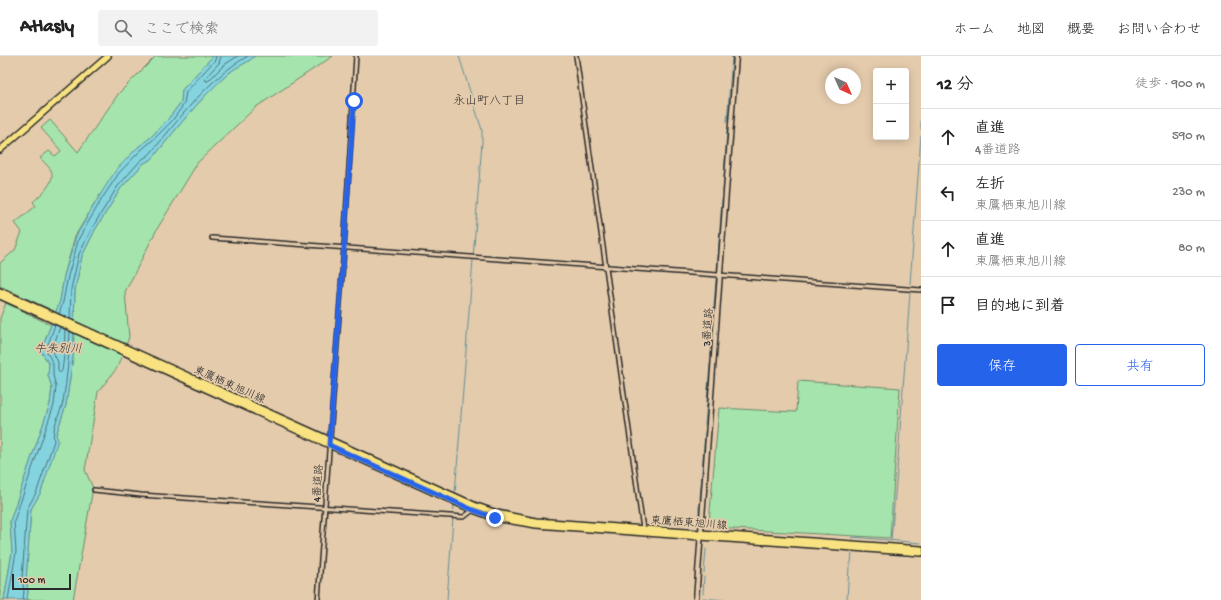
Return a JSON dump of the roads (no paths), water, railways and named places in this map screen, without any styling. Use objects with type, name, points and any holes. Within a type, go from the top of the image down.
[{"type":"main road","points":[[0,150],[108,56]]},
{"type":"main road","name":"東鷹栖東旭川線","points":[[0,291],[22,304]]},
{"type":"main road","name":"東鷹栖東旭川線","points":[[0,296],[22,304],[99,338],[474,508],[536,521],[643,531],[921,549]]},
{"type":"main road","name":"東鷹栖東旭川線","points":[[701,535],[921,553]]},
{"type":"street","name":"4番道路","points":[[318,600],[344,248],[356,56]]},
{"type":"street","points":[[576,56],[643,531]]},
{"type":"street","name":"3番道路","points":[[696,600],[736,56]]},
{"type":"street","points":[[212,238],[921,290]]},
{"type":"street","points":[[94,490],[141,495],[325,506],[464,517],[474,508]]},
{"type":"water","name":"牛朱別川","points":[[213,56],[255,56],[232,71],[218,83],[189,114],[152,159],[144,163],[121,188],[95,230],[82,256],[75,290],[73,357],[66,405],[56,435],[58,440],[41,492],[31,509],[26,580],[28,591],[27,600],[4,600],[12,552],[10,521],[50,404],[52,388],[48,375],[49,364],[41,351],[60,301],[64,276],[76,236],[116,170],[169,118],[181,102],[182,90]]},
{"type":"waterway","points":[[455,494],[482,142],[482,130],[459,56]]},
{"type":"waterway","points":[[727,122],[732,56]]},
{"type":"waterway","points":[[921,119],[921,129]]},
{"type":"waterway","points":[[723,192],[727,129]]},
{"type":"waterway","points":[[910,284],[921,136]]},
{"type":"waterway","points":[[717,270],[722,199]]},
{"type":"waterway","points":[[713,320],[716,279]]},
{"type":"waterway","points":[[891,541],[910,293]]},
{"type":"waterway","points":[[711,357],[713,326]]},
{"type":"waterway","points":[[705,425],[710,364]]},
{"type":"waterway","points":[[700,499],[705,432]]},
{"type":"waterway","points":[[447,600],[454,505]]},
{"type":"waterway","points":[[699,506],[699,522]]},
{"type":"waterway","points":[[853,539],[853,537],[921,543]]},
{"type":"waterway","points":[[704,573],[706,549]]},
{"type":"waterway","points":[[847,600],[849,567],[852,553]]},
{"type":"waterway","points":[[703,594],[704,577]]},
{"type":"waterway","points":[[703,598],[724,600]]},
{"type":"district","name":"永山町八丁目","points":[[489,100]]}]
